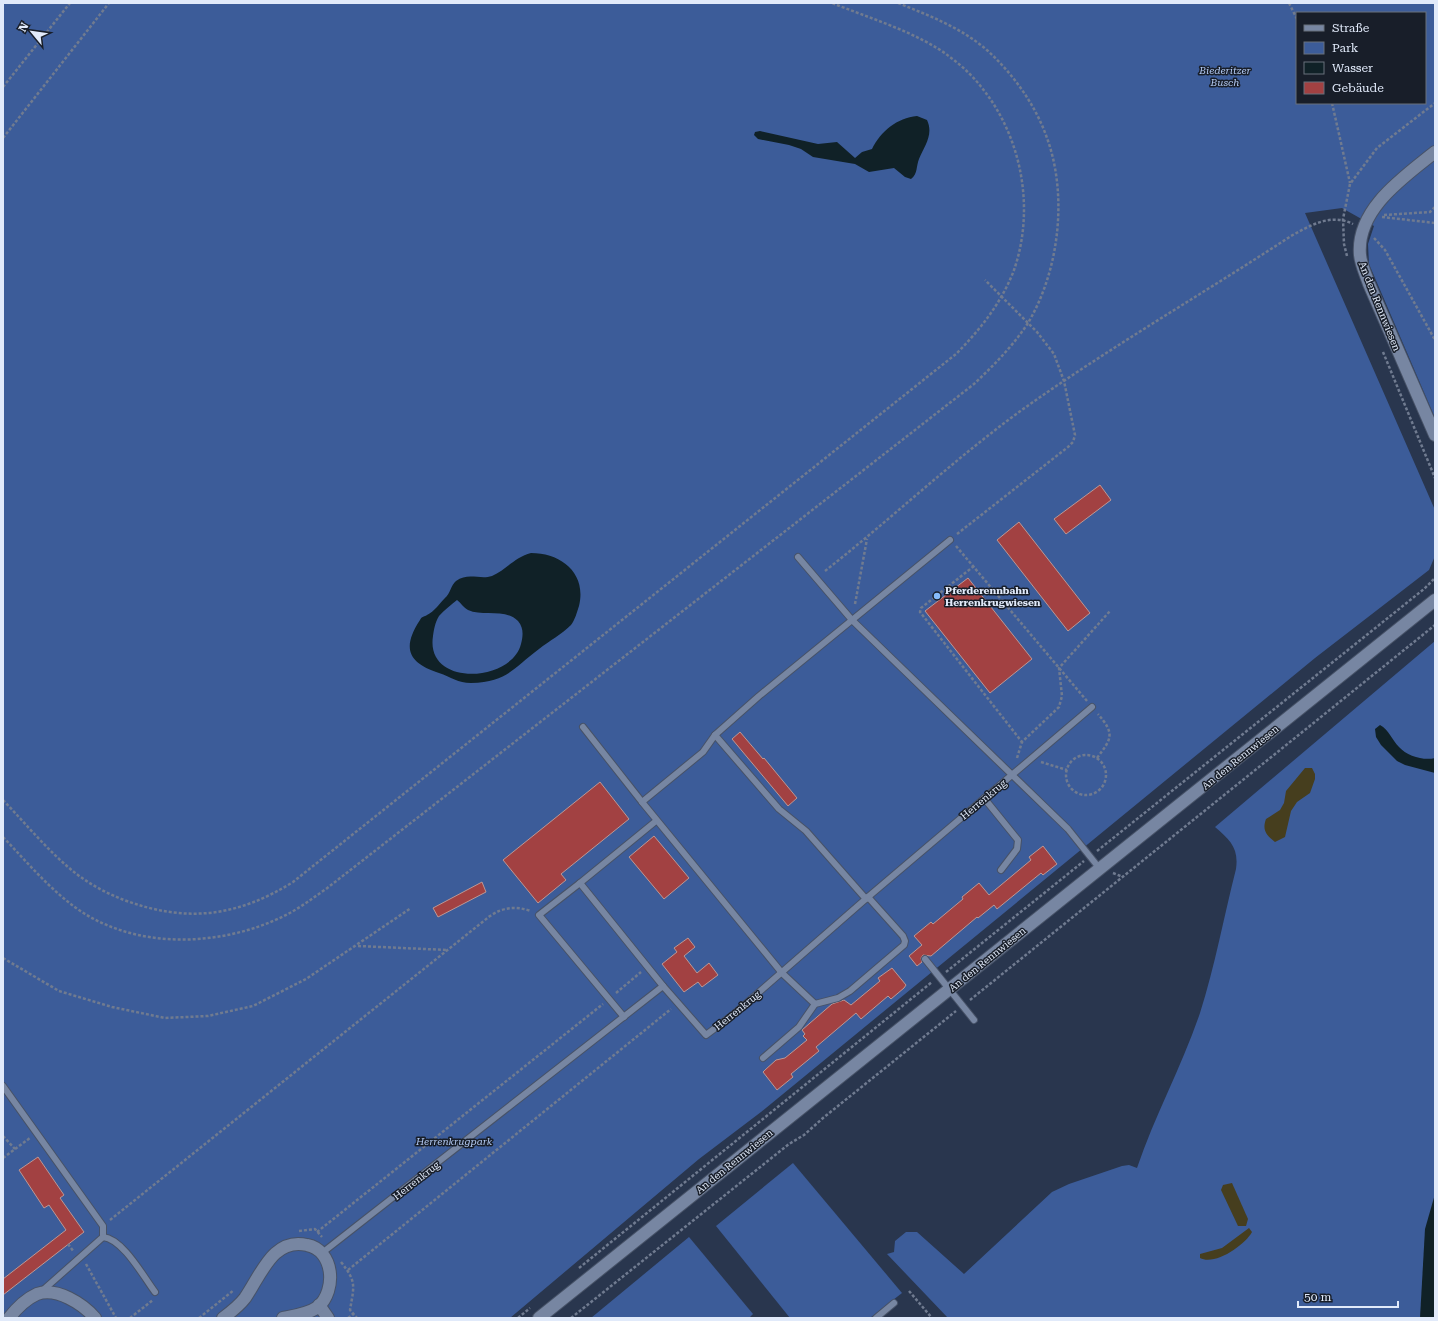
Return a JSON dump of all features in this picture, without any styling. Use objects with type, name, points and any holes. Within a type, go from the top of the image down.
[{"type":"street","name":"An den Rennwiesen","points":[[1435,152],[1393,187],[1370,216],[1364,229],[1360,249],[1364,271],[1435,435]]},
{"type":"street","name":"An den Rennwiesen","points":[[539,1318],[1435,600]]},
{"type":"street","points":[[222,1318],[245,1299],[266,1264],[284,1247],[295,1244],[306,1244],[314,1247],[322,1253],[328,1264],[330,1278],[326,1293],[319,1305],[302,1314],[283,1318]]},
{"type":"street","points":[[8,1318],[21,1305],[39,1294],[53,1293],[74,1301],[88,1310],[95,1318]]},
{"type":"street","points":[[319,1305],[328,1318]]},
{"type":"lane","points":[[642,802],[703,752],[715,735],[789,670],[950,540]]},
{"type":"lane","points":[[798,557],[852,620],[1013,774],[1068,829],[1100,869]]},
{"type":"lane","name":"Herrenkrug","points":[[322,1253],[663,986],[706,1035],[734,1014],[867,898],[1092,708]]},
{"type":"lane","points":[[583,727],[656,821],[782,973],[815,1004]]},
{"type":"lane","points":[[715,735],[779,809],[806,831],[903,936],[905,941],[904,945],[846,993],[833,999],[815,1004],[799,1027],[762,1058]]},
{"type":"lane","points":[[984,798],[1018,840],[1017,848],[1001,870]]},
{"type":"lane","points":[[624,1017],[539,915],[656,821]]},
{"type":"lane","points":[[580,883],[663,986]]},
{"type":"lane","points":[[925,959],[950,988],[974,1020]]},
{"type":"lane","points":[[3,1086],[103,1226],[103,1237]]},
{"type":"lane","points":[[39,1294],[103,1237],[110,1238],[120,1245],[154,1292]]},
{"type":"lane","points":[[876,1318],[894,1303]]},
{"type":"path","points":[[3,88],[70,3]]},
{"type":"path","points":[[3,138],[110,3]]},
{"type":"path","points":[[3,800],[74,872],[102,890],[119,898],[152,909],[188,914],[232,909],[262,900],[293,882],[946,362],[970,340],[983,325],[1001,296],[1016,261],[1023,210],[1022,187],[1017,157],[1004,122],[973,77],[950,57],[922,41],[832,3]]},
{"type":"path","points":[[3,837],[43,879],[72,905],[106,924],[123,931],[161,938],[206,938],[246,931],[287,915],[326,889],[974,384],[1008,350],[1028,322],[1046,281],[1053,258],[1057,223],[1058,200],[1053,161],[1041,123],[1025,95],[1007,70],[988,51],[951,26],[898,3]]},
{"type":"path","points":[[1289,3],[1296,17]]},
{"type":"path","points":[[1343,219],[1350,184],[1377,148],[1435,103]]},
{"type":"path","points":[[1332,104],[1340,147],[1350,184]]},
{"type":"path","points":[[1370,216],[1430,212],[1435,208]]},
{"type":"path","points":[[1370,216],[1435,223]]},
{"type":"path","points":[[825,571],[867,538],[955,462],[1064,381],[1291,236],[1318,221],[1343,219],[1364,229],[1385,250],[1435,340]]},
{"type":"path","points":[[985,280],[1028,322],[1054,354],[1064,381],[1075,431],[1072,442],[1064,450],[950,540],[974,566],[1108,726],[1110,732],[1108,744],[1097,758]]},
{"type":"path","points":[[1381,345],[1435,478]]},
{"type":"path","points":[[852,620],[867,538]]},
{"type":"path","points":[[974,566],[921,608],[920,612],[1022,742]]},
{"type":"path","points":[[573,1273],[940,976],[1424,589],[1435,578]]},
{"type":"path","points":[[1013,774],[1022,742],[1059,707],[1062,696],[1059,668],[1110,611]]},
{"type":"path","points":[[571,1318],[789,1144],[806,1134],[823,1118],[1435,625]]},
{"type":"path","points":[[1087,755],[1097,758],[1104,767],[1106,780],[1102,786],[1092,794],[1079,794],[1073,790],[1066,779],[1066,770],[1072,761],[1081,756],[1087,755]]},
{"type":"path","points":[[1031,759],[1066,770]]},
{"type":"path","points":[[3,958],[59,991],[112,1007],[165,1018],[208,1016],[253,1006],[306,979],[357,946],[411,908]]},
{"type":"path","points":[[103,1226],[500,909],[521,908],[539,915]]},
{"type":"path","points":[[357,946],[447,950]]},
{"type":"path","points":[[317,1232],[609,999],[648,966]]},
{"type":"path","points":[[357,1318],[350,1310],[354,1292],[352,1276],[348,1270],[678,1004]]},
{"type":"path","points":[[3,1158],[37,1134]]},
{"type":"path","points":[[3,1136],[15,1149]]},
{"type":"path","points":[[81,1256],[116,1318]]},
{"type":"path","points":[[909,1291],[932,1318]]},
{"type":"path","points":[[130,1318],[154,1299],[154,1292]]},
{"type":"path","points":[[518,1318],[536,1303]]},
{"type":"path","points":[[348,1318],[353,1314]]},
{"type":"green space","points":[[3,3],[1435,3],[1435,418],[1369,264],[1368,244],[1374,226],[1342,208],[1305,213],[1435,510],[1435,556],[1429,570],[1315,658],[761,1112],[699,1159],[510,1318],[3,1318]]},
{"type":"green space","points":[[1435,641],[1435,1318],[948,1318],[887,1254],[894,1252],[895,1241],[906,1232],[917,1232],[964,1274],[1052,1192],[1069,1184],[1122,1166],[1129,1165],[1137,1168],[1200,1013],[1215,959],[1236,869],[1237,862],[1235,850],[1229,840],[1215,827]]},
{"type":"green space","points":[[793,1163],[902,1293],[870,1318],[790,1318],[716,1226]]},
{"type":"green space","points":[[689,1237],[753,1314],[749,1318],[591,1318]]},
{"type":"sand","points":[[1305,768],[1312,768],[1315,774],[1315,779],[1310,793],[1297,802],[1291,811],[1285,837],[1275,842],[1266,832],[1264,826],[1266,819],[1280,810],[1284,803],[1286,791]]},
{"type":"sand","points":[[1232,1183],[1248,1219],[1246,1226],[1238,1226],[1221,1190],[1223,1185]]},
{"type":"sand","points":[[1249,1228],[1252,1232],[1248,1237],[1243,1243],[1229,1253],[1213,1259],[1206,1260],[1200,1258],[1200,1254],[1222,1248]]},
{"type":"water","points":[[917,116],[927,120],[929,125],[929,136],[919,159],[916,172],[911,179],[905,177],[894,168],[869,172],[855,164],[813,157],[801,149],[758,139],[754,135],[755,132],[760,131],[818,144],[837,142],[855,158],[862,152],[872,149],[890,126],[903,119]]},
{"type":"water","points":[[531,553],[552,557],[569,567],[575,575],[579,584],[580,594],[579,606],[571,625],[509,673],[494,680],[471,683],[462,682],[429,669],[421,665],[415,659],[411,654],[410,647],[414,630],[422,618],[430,614],[447,596],[456,581],[465,577],[492,576],[525,555]],"holes":[[[457,600],[468,610],[480,613],[507,615],[518,621],[522,629],[522,638],[521,644],[514,657],[502,666],[487,672],[470,674],[455,671],[442,664],[434,653],[433,636],[435,626],[439,616]]]},
{"type":"water","points":[[1380,725],[1406,753],[1426,759],[1435,758],[1435,773],[1405,765],[1397,761],[1381,745],[1376,737],[1375,729]]},
{"type":"water","points":[[1435,1194],[1435,1318],[1420,1318],[1425,1229]]},
{"type":"building","points":[[1100,485],[1111,500],[1066,534],[1054,519]]},
{"type":"building","points":[[1019,522],[1090,613],[1068,631],[997,540]]},
{"type":"building","points":[[968,578],[1032,659],[990,693],[925,611]]},
{"type":"building","points":[[740,732],[797,798],[788,806],[732,739]]},
{"type":"building","points":[[600,782],[629,819],[561,874],[566,880],[538,903],[503,860]]},
{"type":"building","points":[[654,836],[689,878],[664,899],[629,857]]},
{"type":"building","points":[[1043,846],[1057,864],[1043,875],[1041,873],[997,909],[994,905],[978,918],[977,917],[931,956],[923,955],[921,958],[922,962],[917,966],[909,956],[922,945],[914,936],[931,922],[933,924],[963,899],[962,897],[979,883],[989,895],[1031,860],[1029,857]]},
{"type":"building","points":[[482,882],[486,892],[438,917],[433,908]]},
{"type":"building","points":[[688,938],[695,947],[684,956],[697,973],[709,963],[718,975],[702,987],[698,982],[684,992],[662,964],[677,952],[674,948]]},
{"type":"building","points":[[892,968],[906,985],[904,988],[891,999],[888,996],[861,1019],[856,1013],[816,1047],[819,1051],[791,1074],[793,1077],[777,1090],[763,1072],[776,1060],[785,1058],[807,1040],[803,1036],[805,1034],[802,1030],[832,1004],[844,1000],[851,1005],[880,981],[878,978]]},
{"type":"building","points":[[38,1157],[64,1195],[60,1198],[84,1232],[3,1295],[3,1279],[66,1230],[49,1205],[44,1208],[19,1170]]},
{"type":"place","name":"Pferderennbahn Herrenkrugwiesen","points":[[937,596]]},
{"type":"park label","name":"Biederitzer Busch","points":[[1225,76]]},
{"type":"park label","name":"Herrenkrugpark","points":[[454,1141]]}]
